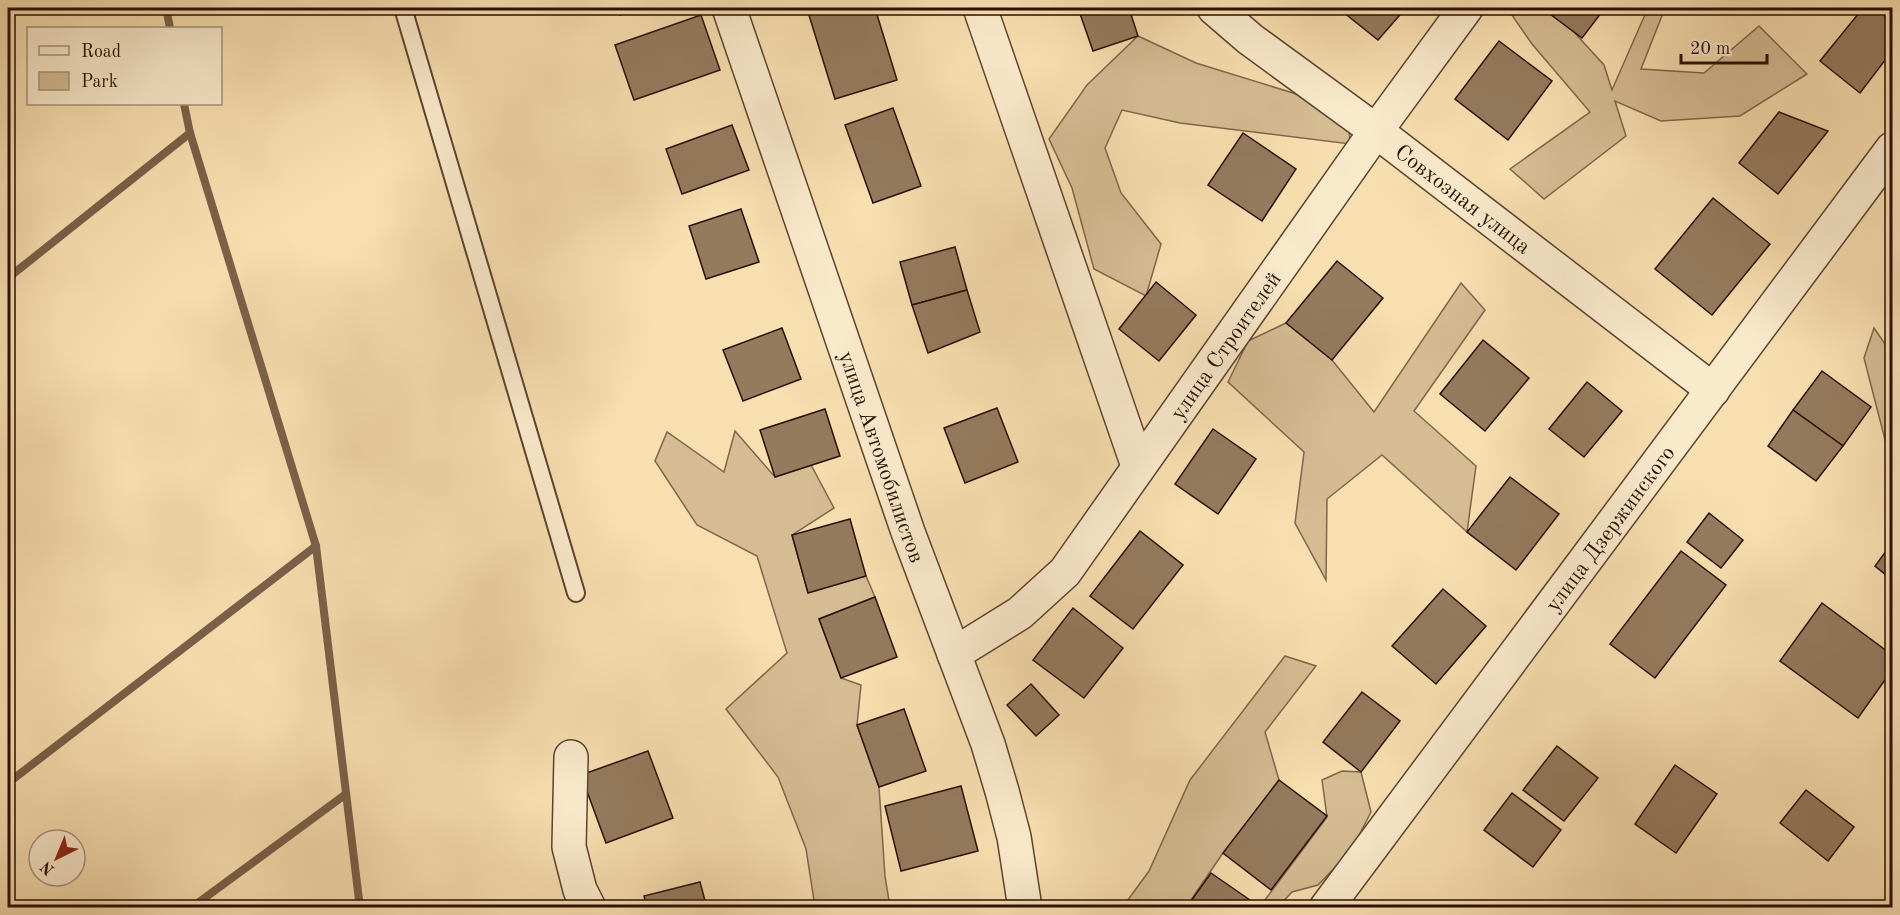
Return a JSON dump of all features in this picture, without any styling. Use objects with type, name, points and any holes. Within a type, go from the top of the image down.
[{"type":"street","name":"улица Автомобилистов","points":[[729,8],[904,521],[988,744],[1014,837],[1025,908]]},
{"type":"street","points":[[980,8],[1138,465]]},
{"type":"street","name":"Совхозная улица","points":[[1214,8],[1250,39],[1376,131],[1713,390]]},
{"type":"street","name":"улица Строителей","points":[[954,654],[1020,614],[1065,572],[1138,465],[1466,8]]},
{"type":"street","name":"улица Дзержинского","points":[[1326,908],[1893,149]]},
{"type":"street","points":[[571,757],[569,847],[580,891],[589,908]]},
{"type":"lane","points":[[403,8],[576,593]]},
{"type":"green space","points":[[1507,8],[1542,8],[1573,31],[1604,65],[1612,90],[1647,10],[1645,8],[1665,8],[1641,69],[1704,73],[1759,26],[1807,74],[1740,116],[1661,121],[1615,101],[1626,136],[1544,199],[1510,169],[1590,112],[1532,44]]},
{"type":"green space","points":[[1138,36],[1196,63],[1348,110],[1350,144],[1180,123],[1122,110],[1105,148],[1121,193],[1161,244],[1146,296],[1094,269],[1072,188],[1049,139],[1087,85]]},
{"type":"green space","points":[[1461,283],[1485,310],[1414,411],[1476,466],[1467,532],[1382,455],[1327,499],[1326,580],[1295,523],[1304,452],[1228,382],[1248,341],[1286,323],[1332,360],[1374,412]]},
{"type":"green space","points":[[1874,328],[1892,354],[1891,523],[1890,459],[1864,358]]},
{"type":"green space","points":[[735,431],[775,477],[811,465],[834,508],[792,535],[808,592],[866,576],[875,597],[819,619],[841,678],[861,685],[857,725],[879,787],[885,876],[890,907],[815,907],[806,849],[778,777],[726,709],[787,653],[757,556],[697,525],[655,461],[667,432],[724,472]]},
{"type":"green space","points":[[1285,656],[1316,666],[1265,732],[1279,780],[1223,853],[1186,907],[1122,908],[1149,871],[1190,780]]},
{"type":"green space","points":[[1342,771],[1361,772],[1371,812],[1351,851],[1318,885],[1292,892],[1278,907],[1259,908],[1327,817],[1322,780]]},
{"type":"building","points":[[618,8],[642,8],[620,15]]},
{"type":"building","points":[[822,8],[875,8],[897,80],[835,99],[808,12]]},
{"type":"building","points":[[1078,8],[1129,8],[1138,36],[1093,51]]},
{"type":"building","points":[[1338,8],[1406,8],[1378,40]]},
{"type":"building","points":[[1542,8],[1605,8],[1582,38]]},
{"type":"building","points":[[1863,8],[1875,8],[1892,22],[1892,51],[1860,93],[1820,61]]},
{"type":"building","points":[[701,15],[720,70],[634,100],[615,45]]},
{"type":"building","points":[[1499,41],[1552,81],[1508,140],[1455,99]]},
{"type":"building","points":[[893,108],[921,186],[873,203],[845,125]]},
{"type":"building","points":[[1779,112],[1828,131],[1778,194],[1739,163]]},
{"type":"building","points":[[732,125],[749,170],[682,194],[666,149]]},
{"type":"building","points":[[1243,133],[1296,169],[1262,221],[1208,185]]},
{"type":"building","points":[[1713,198],[1770,244],[1712,315],[1655,269]]},
{"type":"building","points":[[741,209],[759,262],[706,279],[689,226]]},
{"type":"building","points":[[955,247],[967,290],[912,305],[900,262]]},
{"type":"building","points":[[1337,261],[1383,298],[1332,360],[1286,323]]},
{"type":"building","points":[[1156,282],[1196,315],[1159,361],[1119,329]]},
{"type":"building","points":[[967,290],[980,332],[928,353],[912,305]]},
{"type":"building","points":[[782,328],[801,379],[743,401],[723,350]]},
{"type":"building","points":[[1483,340],[1529,378],[1485,431],[1440,394]]},
{"type":"building","points":[[1822,371],[1871,407],[1843,446],[1793,410]]},
{"type":"building","points":[[1587,382],[1622,411],[1584,457],[1549,429]]},
{"type":"building","points":[[997,408],[1018,462],[965,483],[944,428]]},
{"type":"building","points":[[825,409],[840,456],[775,477],[760,430]]},
{"type":"building","points":[[1793,410],[1843,446],[1816,481],[1768,446]]},
{"type":"building","points":[[1213,429],[1256,459],[1218,514],[1175,484]]},
{"type":"building","points":[[1510,477],[1559,514],[1516,570],[1467,532]]},
{"type":"building","points":[[1709,513],[1743,540],[1721,568],[1687,542]]},
{"type":"building","points":[[850,519],[866,576],[808,593],[792,535]]},
{"type":"building","points":[[1140,531],[1183,565],[1133,629],[1090,596]]},
{"type":"building","points":[[1892,543],[1892,580],[1875,566]]},
{"type":"building","points":[[1681,551],[1726,585],[1655,678],[1610,644]]},
{"type":"building","points":[[1443,589],[1486,626],[1436,684],[1392,646]]},
{"type":"building","points":[[875,597],[897,657],[841,678],[819,619]]},
{"type":"building","points":[[1822,603],[1892,655],[1892,670],[1858,718],[1780,661]]},
{"type":"building","points":[[1073,608],[1123,648],[1084,698],[1033,660]]},
{"type":"building","points":[[1031,684],[1059,715],[1036,736],[1007,705]]},
{"type":"building","points":[[1362,692],[1400,721],[1361,772],[1323,742]]},
{"type":"building","points":[[904,709],[926,771],[879,787],[857,725]]},
{"type":"building","points":[[1557,746],[1598,778],[1564,821],[1523,790]]},
{"type":"building","points":[[648,751],[673,818],[606,843],[581,775]]},
{"type":"building","points":[[1675,765],[1717,794],[1676,853],[1635,824]]},
{"type":"building","points":[[1279,780],[1327,816],[1271,890],[1223,853]]},
{"type":"building","points":[[961,786],[978,851],[901,871],[885,806]]},
{"type":"building","points":[[1806,790],[1854,827],[1828,861],[1780,823]]},
{"type":"building","points":[[1512,793],[1561,830],[1533,867],[1484,830]]},
{"type":"building","points":[[1211,873],[1260,907],[1186,908]]},
{"type":"building","points":[[700,882],[707,908],[647,908],[644,896]]},
{"type":"building","points":[[985,903],[986,908],[953,908]]},
{"type":"waterway","points":[[166,8],[170,27]]},
{"type":"waterway","points":[[184,105],[190,133],[316,546],[360,908]]},
{"type":"waterway","points":[[8,278],[190,133]]},
{"type":"waterway","points":[[8,783],[316,546]]},
{"type":"waterway","points":[[191,908],[346,794]]}]
